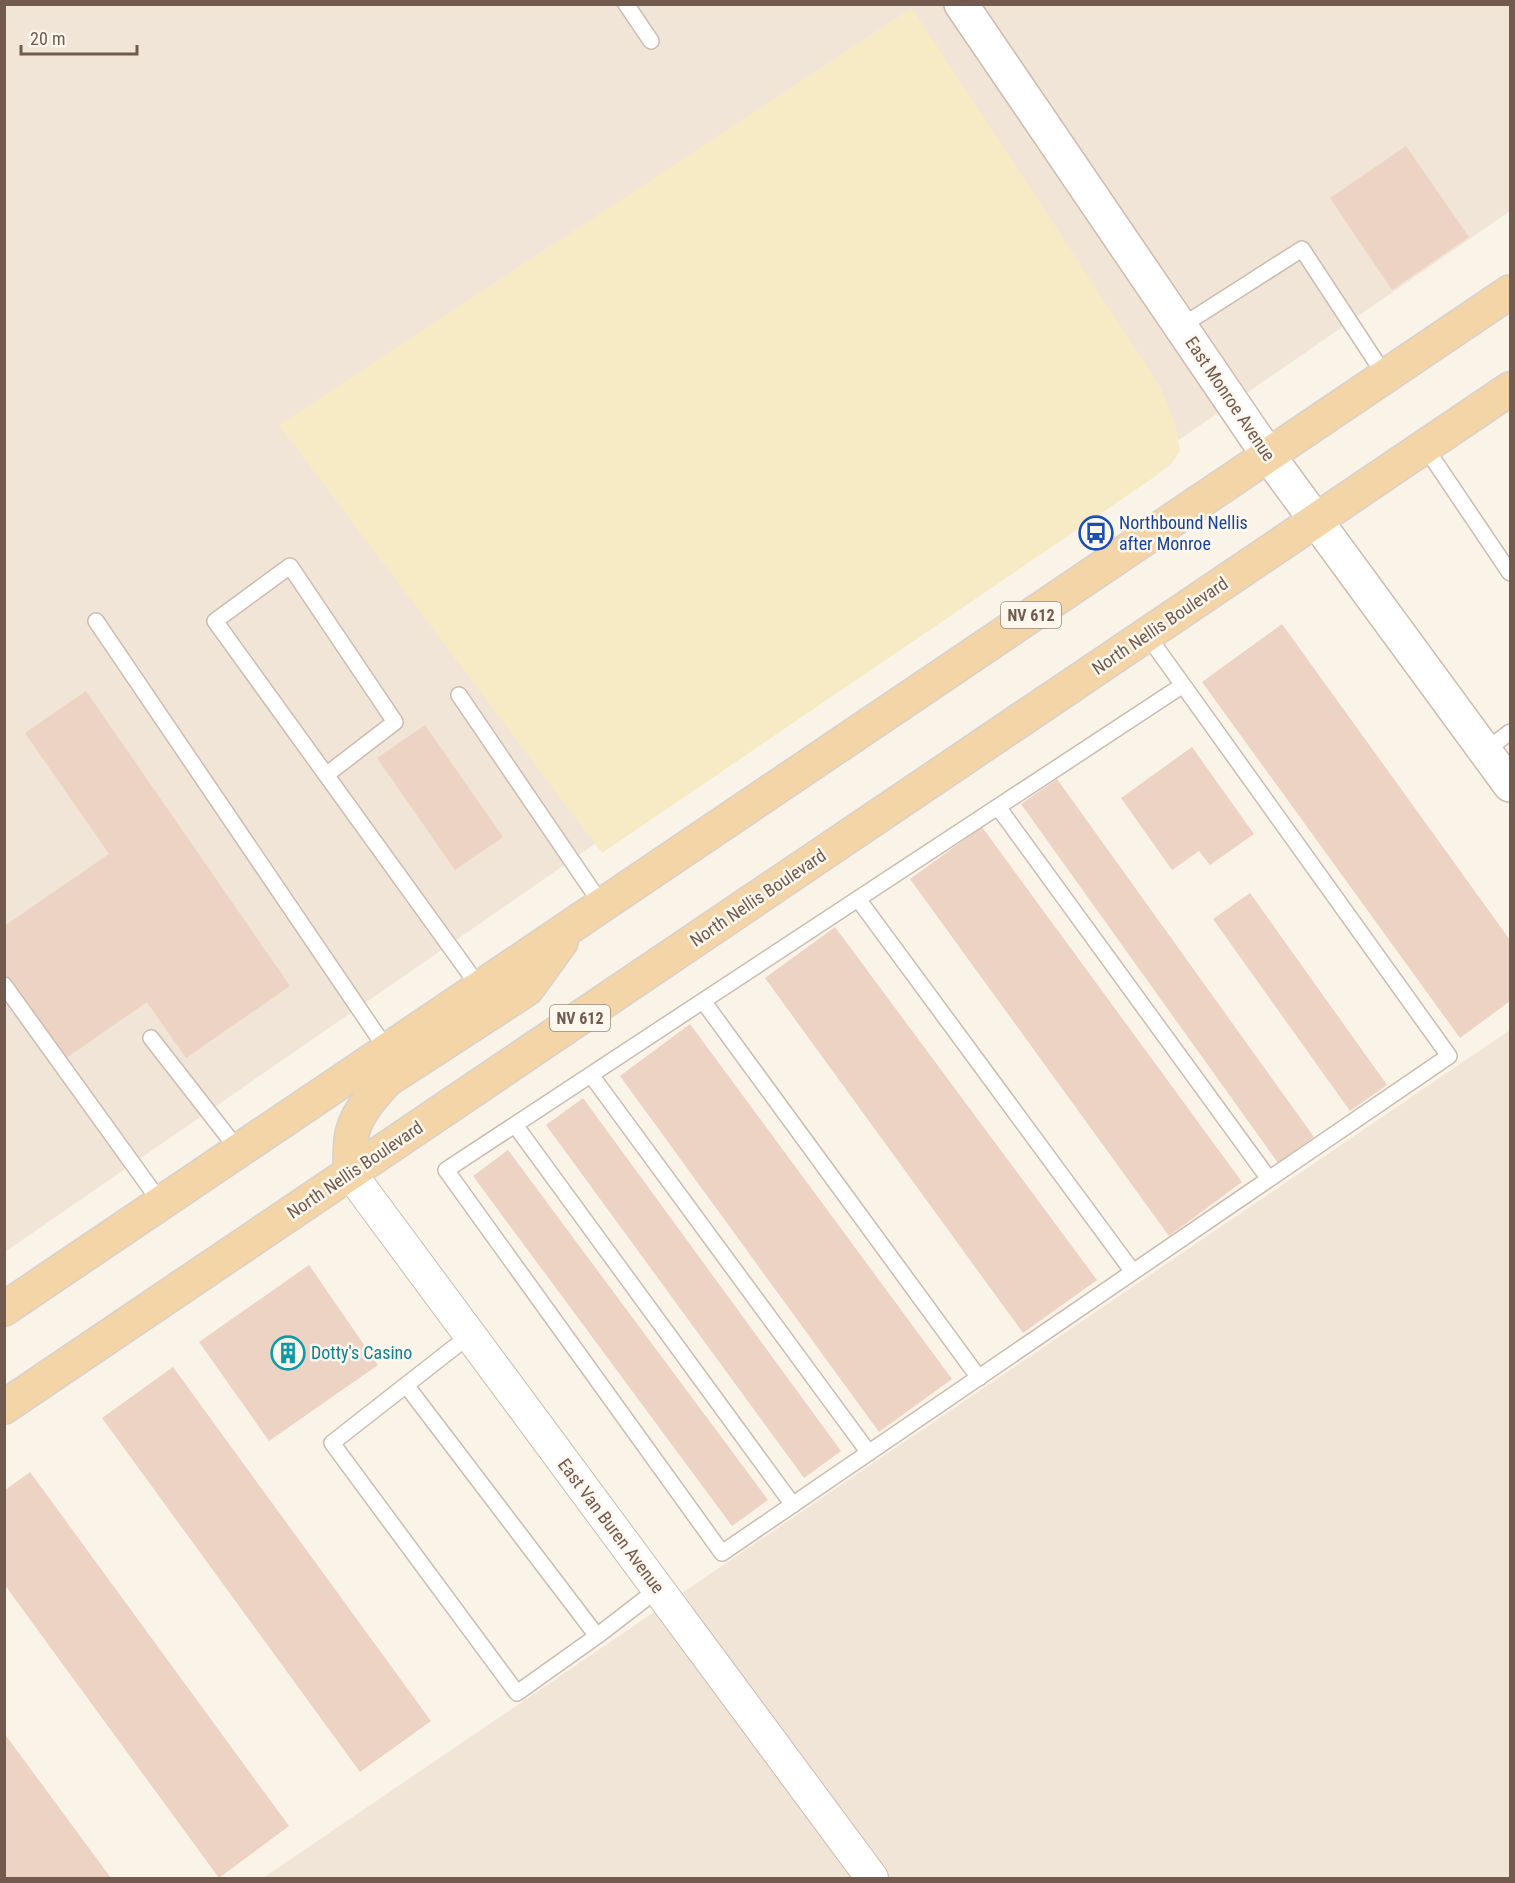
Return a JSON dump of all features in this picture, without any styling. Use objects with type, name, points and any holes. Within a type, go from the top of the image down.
[{"type":"main road","name":"NV 612","points":[[4,1309],[1510,292]]},
{"type":"main road","name":"North Nellis Boulevard","points":[[4,1407],[1510,389]]},
{"type":"main road","points":[[350,1173],[351,1138],[372,1096],[387,1080],[527,989],[574,924]]},
{"type":"street","name":"East Monroe Avenue","points":[[961,4],[1315,521],[1498,741],[1510,785]]},
{"type":"street","name":"East Van Buren Avenue","points":[[350,1173],[872,1878]]},
{"type":"lane","points":[[626,4],[651,41]]},
{"type":"lane","points":[[1180,327],[1302,249],[1386,377]]},
{"type":"lane","points":[[1425,447],[1505,552],[1510,573]]},
{"type":"lane","points":[[326,775],[395,722],[290,566],[215,621],[326,775],[480,988]]},
{"type":"lane","points":[[96,621],[387,1050]]},
{"type":"lane","points":[[1147,635],[1183,685],[1449,1056],[722,1553],[446,1170],[1183,685]]},
{"type":"lane","points":[[459,695],[602,905]]},
{"type":"lane","points":[[998,807],[1269,1179]]},
{"type":"lane","points":[[858,899],[1133,1272]]},
{"type":"lane","points":[[4,985],[161,1203]]},
{"type":"lane","points":[[703,1001],[979,1378]]},
{"type":"lane","points":[[151,1038],[239,1151]]},
{"type":"lane","points":[[591,1075],[869,1453]]},
{"type":"lane","points":[[515,1125],[793,1505]]},
{"type":"lane","points":[[470,1335],[332,1443],[517,1693],[658,1589]]},
{"type":"lane","points":[[406,1385],[597,1636]]},
{"type":"shaded area","points":[[5,5],[1510,5],[1510,211],[5,1252]]},
{"type":"shaded area","points":[[1510,1030],[1510,1878],[263,1878]]},
{"type":"sand","points":[[912,8],[1160,386],[1175,424],[1180,451],[1172,463],[1153,478],[602,853],[279,425]]},
{"type":"building","points":[[1406,146],[1469,237],[1392,290],[1330,198]]},
{"type":"building","points":[[1282,624],[1510,940],[1510,1001],[1460,1038],[1202,682]]},
{"type":"building","points":[[86,691],[290,986],[186,1058],[147,1002],[62,1061],[4,978],[4,926],[109,854],[25,733]]},
{"type":"building","points":[[425,725],[503,837],[455,870],[377,758]]},
{"type":"building","points":[[1192,747],[1254,834],[1210,865],[1199,851],[1172,870],[1121,798]]},
{"type":"building","points":[[1057,779],[1314,1137],[1278,1163],[1021,804]]},
{"type":"building","points":[[982,827],[1242,1182],[1169,1236],[910,879]]},
{"type":"building","points":[[1250,893],[1387,1085],[1350,1111],[1213,919]]},
{"type":"building","points":[[835,927],[1097,1280],[1023,1333],[765,978]]},
{"type":"building","points":[[690,1024],[952,1379],[879,1432],[620,1076]]},
{"type":"building","points":[[583,1098],[841,1451],[804,1478],[546,1125]]},
{"type":"building","points":[[508,1150],[768,1500],[732,1526],[473,1176]]},
{"type":"building","name":"Dotty's Casino","points":[[309,1265],[378,1365],[269,1441],[199,1342]]},
{"type":"building","points":[[173,1367],[431,1721],[360,1772],[102,1418]]},
{"type":"building","points":[[30,1472],[289,1826],[219,1878],[4,1584],[4,1491]]},
{"type":"building","points":[[4,1733],[111,1878],[4,1878]]},
{"type":"place","name":"Northbound Nellis after Monroe","points":[[1096,533]]},
{"type":"place","name":"Dotty's Casino","points":[[288,1353]]}]
